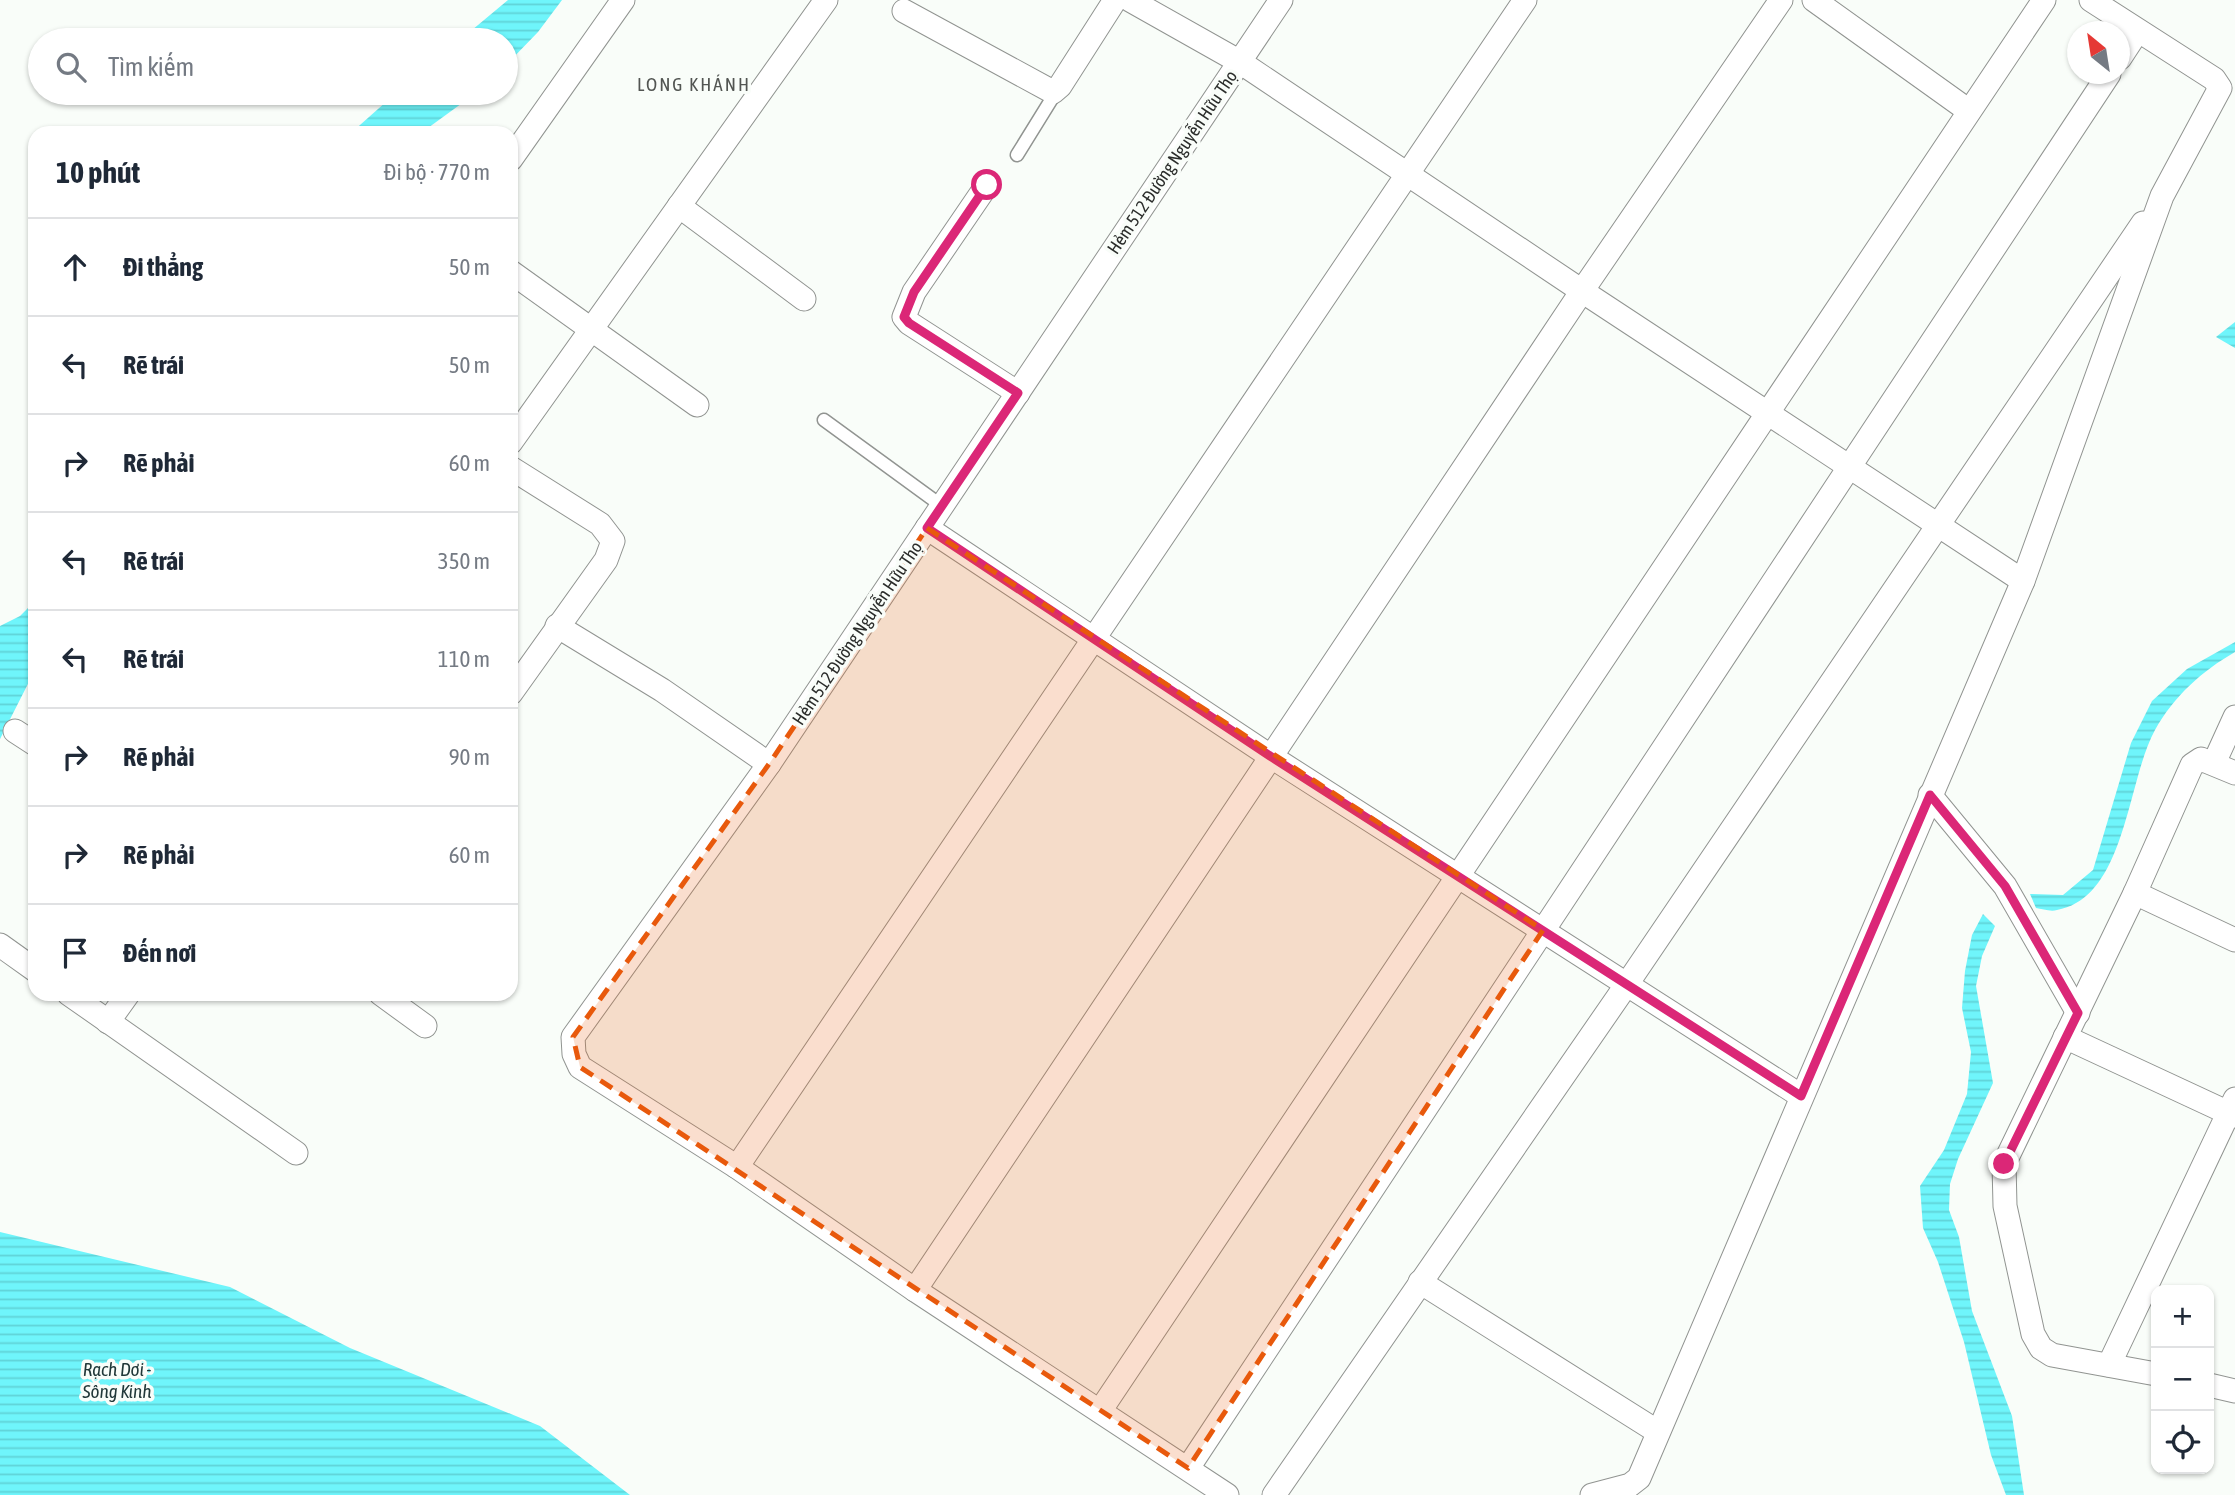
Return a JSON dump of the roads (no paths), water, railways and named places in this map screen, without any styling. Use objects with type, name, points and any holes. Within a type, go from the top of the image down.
[{"type":"street","points":[[518,149],[623,0]]},
{"type":"street","points":[[518,433],[826,0]]},
{"type":"street","points":[[904,11],[1051,92],[1056,92],[1115,0]]},
{"type":"street","points":[[1130,0],[1240,62],[1581,291],[2023,580]]},
{"type":"street","name":"Hẻm 512 Đường Nguyễn Hữu Thọ","points":[[737,1167],[580,1067],[574,1054],[573,1037],[769,764],[1281,0]]},
{"type":"street","points":[[1227,1495],[915,1290],[737,1167],[1525,0]]},
{"type":"street","points":[[915,1290],[1581,291],[1781,0]]},
{"type":"street","points":[[1814,0],[1969,111]]},
{"type":"street","points":[[1100,1411],[2044,0]]},
{"type":"street","points":[[1274,1495],[1627,984],[2162,195],[2220,88],[2214,79],[2091,0]]},
{"type":"street","points":[[2130,42],[2137,32]]},
{"type":"street","points":[[1188,1468],[2102,84]]},
{"type":"street","points":[[987,185],[914,292],[904,317],[909,323],[1018,393]]},
{"type":"street","points":[[1592,1495],[1630,1485],[1639,1478],[2023,580],[2162,195]]},
{"type":"street","points":[[679,206],[804,299]]},
{"type":"street","points":[[518,277],[697,405]]},
{"type":"street","points":[[518,472],[600,524],[613,541],[606,560],[518,683]]},
{"type":"street","points":[[927,528],[1270,756],[1801,1096]]},
{"type":"street","points":[[557,626],[662,690],[769,764]]},
{"type":"street","points":[[2151,1373],[2052,1354],[2041,1348],[2034,1334],[2005,1206],[2004,1164],[2135,893],[2192,765],[2201,759],[2225,768],[2235,717]]},
{"type":"street","points":[[15,731],[28,739]]},
{"type":"street","points":[[1930,795],[2005,886],[2078,1013]]},
{"type":"street","points":[[2135,893],[2235,940]]},
{"type":"street","points":[[0,945],[28,965]]},
{"type":"street","points":[[79,1001],[296,1153]]},
{"type":"street","points":[[108,1022],[123,1001]]},
{"type":"street","points":[[391,1001],[425,1026]]},
{"type":"street","points":[[2065,1037],[2233,1109],[2109,1365]]},
{"type":"street","points":[[1420,1282],[1658,1432]]},
{"type":"street","points":[[2214,1386],[2235,1391]]},
{"type":"lane","points":[[1017,155],[1056,92]]},
{"type":"lane","points":[[824,420],[942,506]]},
{"type":"water","points":[[508,0],[562,0],[538,32],[518,53],[518,28],[474,28]]},
{"type":"water","points":[[382,105],[460,105],[431,126],[359,126]]},
{"type":"water","points":[[2235,322],[2235,348],[2216,337]]},
{"type":"water","points":[[28,608],[28,684],[0,739],[0,626],[20,616]]},
{"type":"water","points":[[2235,642],[2235,652],[2190,685],[2171,706],[2155,730],[2111,861],[2097,884],[2080,901],[2057,910],[2036,908],[2030,894],[2063,895],[2093,870],[2131,743],[2152,701],[2187,669]]},
{"type":"water","points":[[1983,914],[1995,926],[1982,956],[1976,986],[1993,1083],[1958,1159],[1950,1184],[1949,1210],[1959,1237],[1972,1311],[2012,1416],[2024,1495],[2006,1495],[1991,1455],[1964,1342],[1938,1262],[1923,1228],[1920,1186],[1944,1150],[1967,1094],[1971,1052],[1962,1008],[1965,971],[1972,935]]},
{"type":"water","name":"Rạch Dơi - Sông Kinh","points":[[0,1232],[230,1287],[350,1348],[540,1426],[630,1495],[0,1495]]},
{"type":"district","name":"LONG KHÁNH","points":[[694,84]]}]
